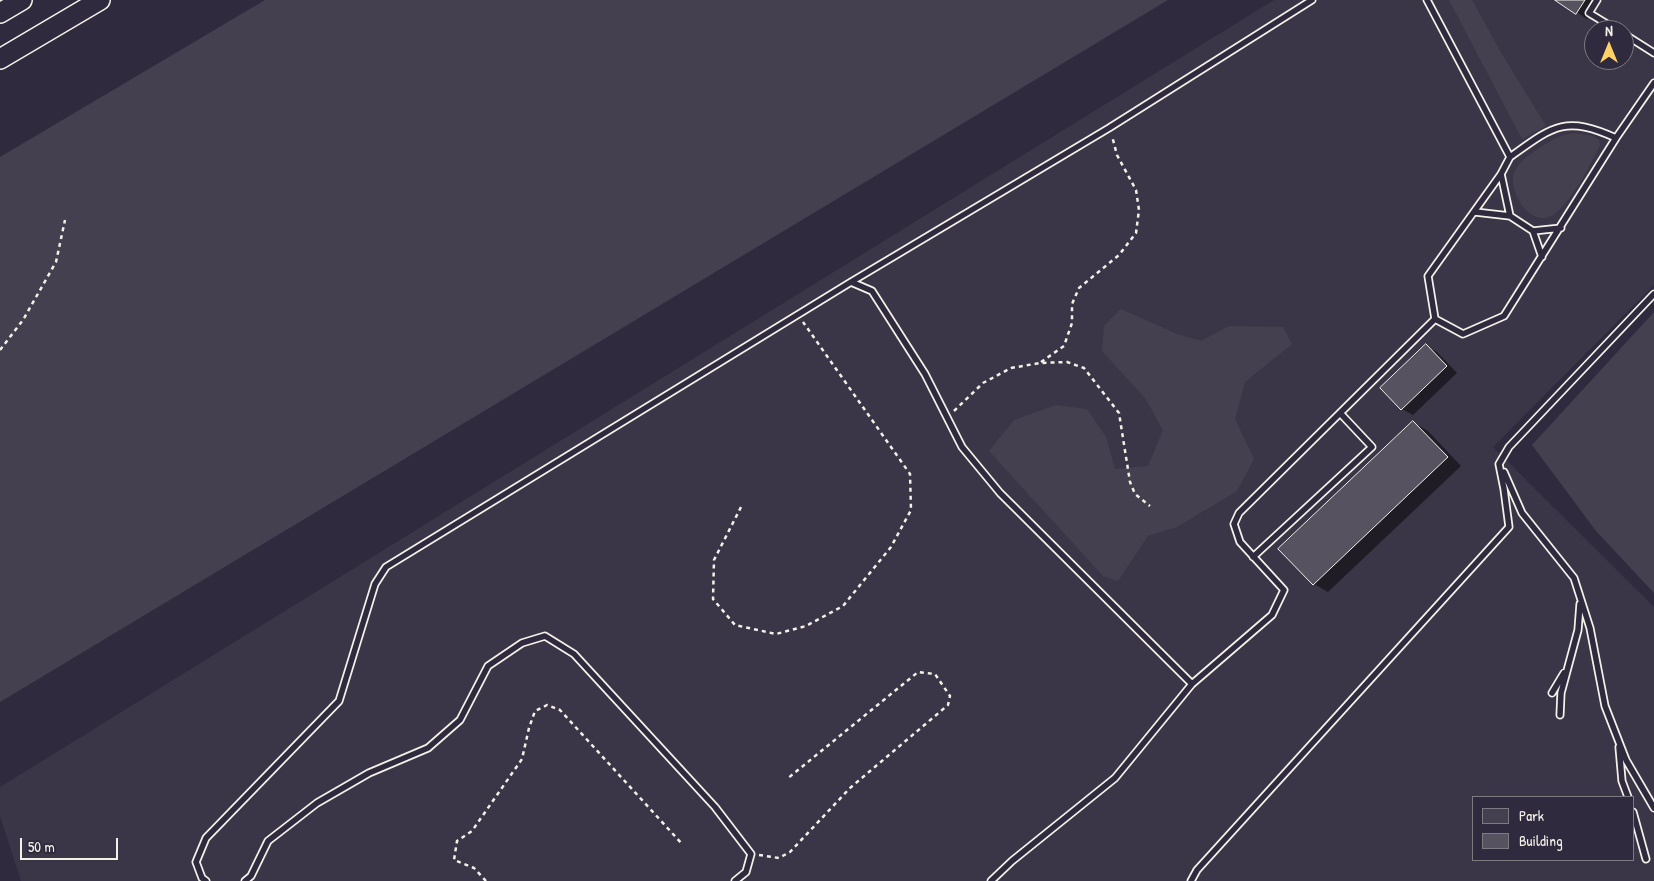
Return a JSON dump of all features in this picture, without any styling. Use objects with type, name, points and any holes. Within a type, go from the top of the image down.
[{"type":"highway","points":[[0,12],[22,0]]},
{"type":"highway","points":[[0,59],[100,0]]},
{"type":"lane","points":[[206,881],[202,878],[196,862],[206,838],[339,701],[375,584],[386,567],[851,282],[1109,128],[1312,0]]},
{"type":"lane","points":[[1427,0],[1510,157]]},
{"type":"lane","points":[[1597,0],[1589,12],[1601,20]]},
{"type":"lane","points":[[1634,40],[1654,53]]},
{"type":"lane","points":[[1435,319],[1463,334],[1504,316],[1616,138],[1654,83]]},
{"type":"lane","points":[[1435,319],[1428,276],[1475,212],[1501,174],[1510,157],[1534,139],[1557,128],[1576,125],[1594,128],[1616,138]]},
{"type":"lane","points":[[1501,174],[1510,216]]},
{"type":"lane","points":[[1475,212],[1510,216],[1533,231],[1542,257]]},
{"type":"lane","points":[[1533,231],[1561,228]]},
{"type":"lane","points":[[851,282],[872,291],[925,374],[962,447],[1000,493],[1192,684]]},
{"type":"lane","points":[[1191,881],[1197,870],[1509,527],[1500,463],[1509,447],[1654,294]]},
{"type":"lane","points":[[991,881],[1012,861],[1115,778],[1192,684],[1272,616],[1284,590],[1240,542],[1234,524],[1239,513],[1435,319]]},
{"type":"lane","points":[[1253,557],[1372,447],[1340,413]]},
{"type":"lane","points":[[1500,463],[1522,514],[1574,578],[1590,628],[1605,706],[1626,760],[1654,808]]},
{"type":"lane","points":[[1560,715],[1561,693],[1578,630],[1581,599]]},
{"type":"lane","points":[[245,881],[251,876],[268,842],[317,803],[360,778],[428,748],[460,720],[488,666],[522,643],[545,636],[574,654],[715,807],[751,854],[746,872],[735,881]]},
{"type":"lane","points":[[1552,693],[1568,667]]},
{"type":"lane","points":[[1618,740],[1622,781],[1628,796]]},
{"type":"lane","points":[[1634,816],[1646,859]]},
{"type":"path","points":[[1040,363],[1064,346],[1072,323],[1072,304],[1079,288],[1119,255],[1136,233],[1139,210],[1136,190],[1117,155],[1109,128]]},
{"type":"path","points":[[0,350],[23,320],[56,262],[65,220]]},
{"type":"path","points":[[741,507],[714,560],[713,599],[735,625],[776,634],[806,626],[843,606],[891,547],[911,510],[910,474],[798,315]]},
{"type":"path","points":[[947,417],[983,383],[1011,368],[1040,363],[1067,362],[1084,368],[1119,413],[1130,482],[1135,494],[1150,506]]},
{"type":"path","points":[[751,854],[779,858],[790,852],[850,788],[948,705],[950,696],[935,674],[918,672],[787,778]]},
{"type":"path","points":[[486,881],[474,868],[454,860],[457,842],[472,831],[522,759],[535,711],[547,705],[560,710],[683,845]]},
{"type":"shaded area","points":[[1274,0],[1654,0],[1654,285],[1493,447],[1654,607],[1654,881],[21,881],[0,816],[0,787]]},
{"type":"green space","points":[[265,0],[1168,0],[0,702],[0,157]]},
{"type":"green space","points":[[1449,0],[1472,0],[1500,51],[1546,126],[1522,139]]},
{"type":"green space","points":[[1573,133],[1593,136],[1599,140],[1600,145],[1580,183],[1567,202],[1553,215],[1545,218],[1537,217],[1529,213],[1518,198],[1514,190],[1514,173],[1521,162],[1535,151],[1563,135]]},
{"type":"green space","points":[[1121,309],[1177,334],[1201,341],[1229,326],[1283,327],[1292,344],[1245,382],[1235,419],[1254,459],[1237,491],[1177,527],[1148,536],[1118,581],[1103,576],[989,451],[1014,420],[1056,405],[1087,409],[1106,437],[1115,469],[1148,466],[1163,430],[1145,398],[1102,351],[1104,326]]},
{"type":"green space","points":[[1654,312],[1654,593],[1596,531],[1532,445]]},
{"type":"building","points":[[1555,0],[1585,0],[1576,14]]},
{"type":"building","points":[[1426,344],[1447,366],[1401,410],[1380,388]]},
{"type":"building","points":[[1413,421],[1448,457],[1313,585],[1278,549]]}]
